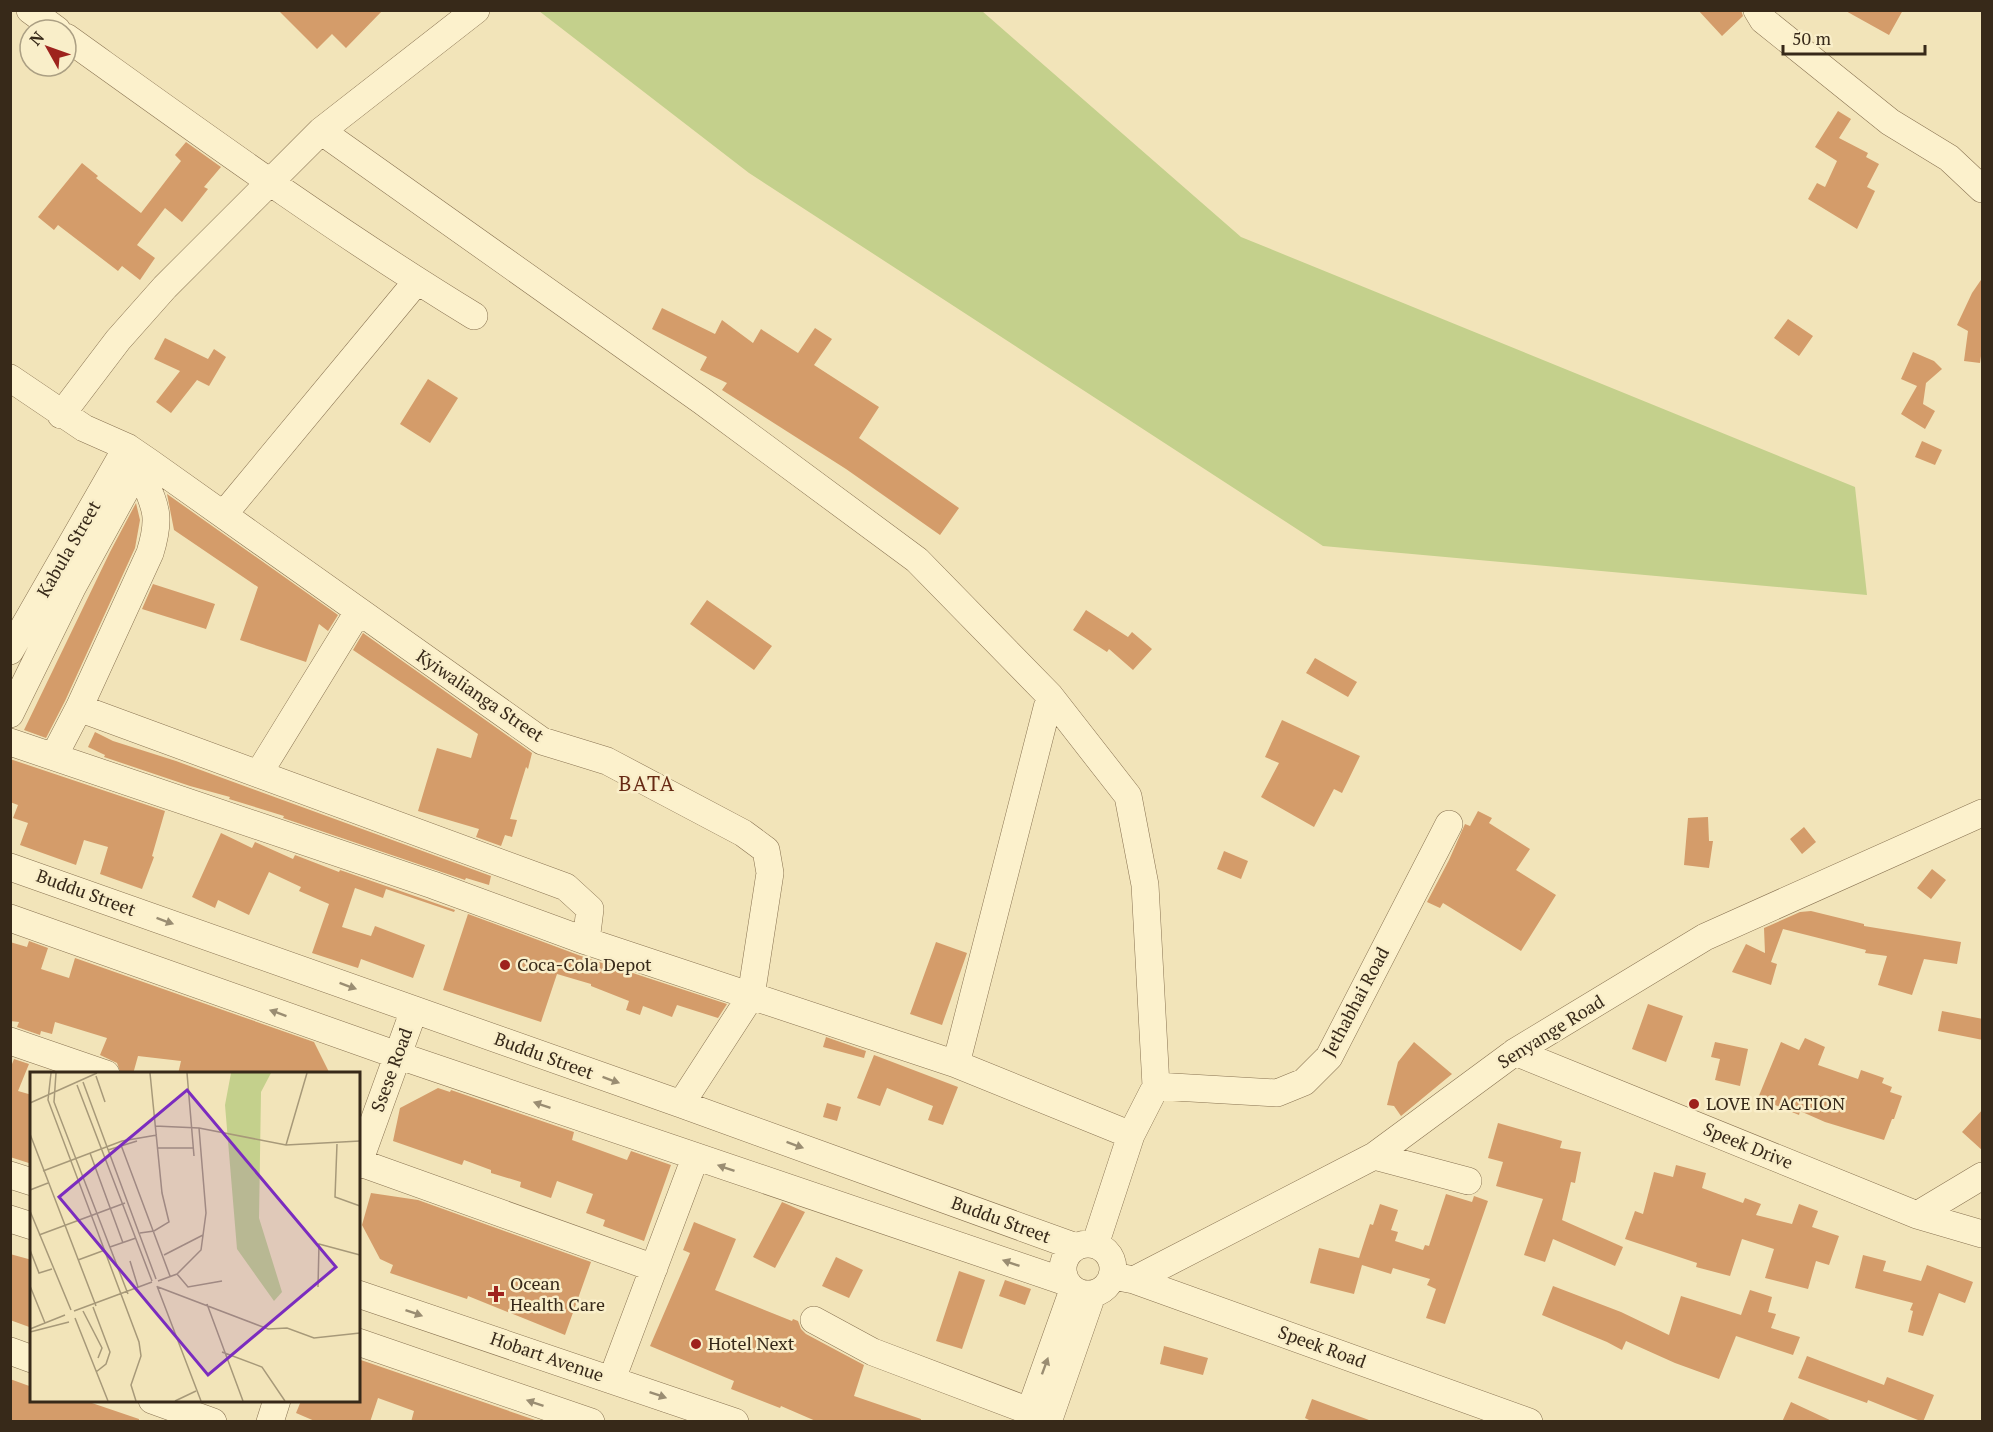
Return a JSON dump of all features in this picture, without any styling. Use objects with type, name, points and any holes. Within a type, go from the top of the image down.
[{"type":"street","points":[[61,415],[118,340],[157,296],[321,131],[476,10]]},
{"type":"street","points":[[1757,10],[1763,20],[1890,122],[1949,158],[1983,189]]},
{"type":"street","points":[[78,46],[269,182],[417,281],[474,316]]},
{"type":"street","points":[[321,131],[702,401],[917,560],[1050,696],[1128,796],[1145,885],[1156,1086],[1131,1135],[1086,1246]]},
{"type":"street","points":[[224,514],[417,281]]},
{"type":"street","name":"Kyiwalianga Street","points":[[10,378],[61,415],[139,460],[224,514],[358,612],[542,741],[607,761],[743,833],[766,849],[770,873],[751,996],[681,1104]]},
{"type":"street","points":[[54,756],[79,708],[150,553],[156,532],[157,511],[139,460]]},
{"type":"street","points":[[10,714],[72,588],[130,482],[139,460]]},
{"type":"street","name":"Kabula Street","points":[[10,651],[139,460]]},
{"type":"street","points":[[259,773],[358,612]]},
{"type":"street","points":[[956,1064],[1050,696]]},
{"type":"street","points":[[79,708],[566,887],[590,909],[586,941]]},
{"type":"street","points":[[10,742],[422,881],[586,941],[956,1064],[1131,1135]]},
{"type":"street","name":"Senyange Road","points":[[1124,1278],[1374,1156],[1515,1052],[1705,937],[1983,813]]},
{"type":"street","name":"Jethabhai Road","points":[[1156,1086],[1276,1093],[1304,1082],[1329,1057],[1449,824]]},
{"type":"street","name":"Buddu Street","points":[[10,867],[1086,1246]]},
{"type":"street","points":[[10,918],[397,1055],[1077,1289],[1101,1291],[1124,1278],[1104,1249],[1086,1246],[1068,1254],[1064,1263],[1063,1272],[1077,1289]]},
{"type":"street","name":"Ssese Road","points":[[360,1160],[414,1010]]},
{"type":"street","points":[[10,1041],[100,1072]]},
{"type":"street","name":"Speek Drive","points":[[1515,1052],[1917,1215],[1983,1234]]},
{"type":"street","points":[[1374,1156],[1468,1180]]},
{"type":"street","points":[[612,1379],[695,1158]]},
{"type":"street","points":[[360,1163],[654,1268]]},
{"type":"street","points":[[10,1175],[30,1181]]},
{"type":"street","points":[[1917,1215],[1983,1176]]},
{"type":"street","points":[[10,1218],[30,1225]]},
{"type":"street","name":"Speek Road","points":[[1124,1278],[1529,1422]]},
{"type":"street","points":[[814,1320],[873,1352],[1034,1418],[1077,1289]]},
{"type":"street","name":"Hobart Avenue","points":[[360,1295],[735,1422]]},
{"type":"street","points":[[360,1343],[591,1422]]},
{"type":"street","points":[[10,1351],[30,1358]]},
{"type":"street","points":[[155,1402],[213,1422]]},
{"type":"street","points":[[270,1422],[278,1402]]},
{"type":"green space","points":[[539,11],[982,11],[1241,237],[1855,487],[1867,595],[1323,546],[749,173]]},
{"type":"building","points":[[278,10],[383,10],[346,48],[332,34],[317,49]]},
{"type":"building","points":[[1698,10],[1741,10],[1743,16],[1722,36]]},
{"type":"building","points":[[1844,10],[1903,10],[1889,35]]},
{"type":"building","points":[[1838,111],[1851,119],[1839,138],[1868,153],[1866,157],[1879,164],[1867,187],[1875,191],[1857,229],[1808,199],[1817,183],[1825,187],[1837,161],[1815,147]]},
{"type":"building","points":[[186,142],[221,167],[204,187],[208,189],[182,222],[165,208],[137,245],[155,258],[140,280],[122,266],[118,271],[58,225],[54,230],[38,217],[82,163],[98,176],[96,178],[141,213],[181,161],[175,155]]},
{"type":"building","points":[[1983,277],[1983,342],[1980,363],[1964,361],[1968,331],[1957,325],[1972,293]]},
{"type":"building","points":[[662,308],[715,334],[722,320],[753,343],[761,329],[798,353],[815,328],[832,339],[814,365],[879,407],[859,438],[959,508],[940,535],[846,469],[722,390],[727,383],[700,370],[707,357],[652,329]]},
{"type":"building","points":[[1788,319],[1813,336],[1799,356],[1774,338]]},
{"type":"building","points":[[165,338],[208,359],[214,349],[226,357],[209,386],[197,380],[171,413],[156,402],[180,371],[154,359]]},
{"type":"building","points":[[1913,352],[1934,361],[1942,369],[1926,383],[1923,404],[1935,411],[1925,429],[1901,414],[1917,386],[1901,379]]},
{"type":"building","points":[[428,379],[458,398],[430,443],[400,424]]},
{"type":"building","points":[[1922,441],[1942,450],[1935,465],[1915,457]]},
{"type":"building","points":[[167,494],[338,615],[328,631],[319,624],[306,662],[240,640],[258,587],[174,530]]},
{"type":"building","points":[[136,503],[140,520],[135,548],[65,701],[46,738],[24,730],[110,552]]},
{"type":"building","points":[[153,584],[215,604],[206,629],[142,609]]},
{"type":"building","points":[[707,600],[772,646],[754,670],[690,624]]},
{"type":"building","points":[[1086,610],[1128,637],[1132,632],[1152,649],[1133,670],[1109,649],[1107,652],[1073,630]]},
{"type":"building","points":[[363,633],[532,753],[510,819],[517,820],[512,837],[505,835],[501,846],[476,837],[479,829],[418,811],[437,748],[471,758],[478,734],[353,650]]},
{"type":"building","points":[[1315,658],[1357,682],[1348,697],[1306,673]]},
{"type":"building","points":[[1282,720],[1360,756],[1342,793],[1334,789],[1314,827],[1261,797],[1279,763],[1265,757]]},
{"type":"building","points":[[95,732],[113,741],[176,761],[491,876],[489,885],[466,878],[465,880],[229,799],[230,797],[104,757],[105,755],[88,747]]},
{"type":"building","points":[[10,759],[165,811],[152,856],[154,857],[142,889],[100,874],[108,847],[84,840],[76,865],[20,845],[28,823],[13,818],[18,805],[10,802]]},
{"type":"building","points":[[1478,811],[1492,818],[1489,823],[1530,849],[1516,870],[1556,895],[1521,951],[1443,903],[1440,908],[1427,902],[1465,824],[1470,826]]},
{"type":"building","points":[[1708,817],[1709,841],[1713,841],[1709,868],[1684,865],[1688,818]]},
{"type":"building","points":[[1804,827],[1816,842],[1802,854],[1790,839]]},
{"type":"building","points":[[221,833],[252,848],[255,842],[293,859],[295,855],[455,910],[454,912],[386,889],[383,898],[355,888],[342,927],[371,936],[375,926],[425,945],[413,978],[361,959],[358,968],[312,953],[329,904],[299,891],[301,887],[269,872],[249,915],[218,900],[215,908],[192,897]]},
{"type":"building","points":[[1224,851],[1248,861],[1241,879],[1217,869]]},
{"type":"building","points":[[1932,869],[1946,880],[1931,899],[1917,888]]},
{"type":"building","points":[[1811,911],[1864,924],[1864,926],[1961,942],[1957,964],[1924,959],[1912,995],[1878,985],[1887,956],[1865,953],[1866,950],[1783,929],[1771,962],[1777,964],[1771,985],[1732,972],[1746,944],[1765,953],[1764,928],[1800,912]]},
{"type":"building","name":"Coca-Cola Depot","points":[[468,914],[581,956],[727,1004],[718,1018],[677,1005],[672,1017],[643,1006],[640,1015],[626,1010],[629,1001],[591,986],[591,984],[557,974],[541,1022],[443,990]]},
{"type":"building","points":[[29,941],[48,948],[41,969],[69,978],[75,958],[314,1042],[329,1072],[178,1072],[181,1061],[138,1056],[134,1072],[120,1072],[117,1063],[100,1055],[107,1038],[55,1022],[52,1034],[41,1031],[40,1035],[17,1027],[19,1022],[10,1021],[10,942],[27,947]]},
{"type":"building","points":[[936,942],[967,953],[942,1025],[910,1014]]},
{"type":"building","points":[[1648,1004],[1683,1016],[1666,1062],[1632,1049]]},
{"type":"building","points":[[1942,1011],[1983,1019],[1983,1040],[1938,1031]]},
{"type":"building","points":[[826,1037],[866,1051],[864,1058],[823,1047]]},
{"type":"building","points":[[1805,1038],[1825,1047],[1818,1065],[1858,1079],[1861,1070],[1884,1078],[1882,1083],[1892,1087],[1890,1092],[1902,1096],[1884,1140],[1825,1122],[1800,1111],[1799,1115],[1758,1098],[1781,1042],[1799,1050]]},
{"type":"building","points":[[1414,1042],[1452,1074],[1401,1116],[1394,1106],[1387,1105],[1398,1062]]},
{"type":"building","points":[[1715,1042],[1748,1049],[1740,1086],[1715,1080],[1720,1059],[1711,1057]]},
{"type":"building","points":[[874,1055],[958,1087],[943,1125],[928,1120],[933,1106],[887,1088],[880,1106],[857,1098]]},
{"type":"building","points":[[14,1059],[29,1064],[18,1091],[30,1094],[30,1163],[10,1157],[10,1069]]},
{"type":"building","points":[[438,1088],[450,1092],[451,1090],[574,1132],[572,1140],[627,1160],[631,1151],[671,1165],[644,1241],[603,1226],[605,1220],[586,1213],[593,1194],[557,1181],[551,1198],[520,1187],[521,1182],[491,1173],[491,1170],[464,1160],[462,1165],[393,1141],[400,1108]]},
{"type":"building","points":[[827,1103],[841,1107],[837,1121],[823,1117]]},
{"type":"building","points":[[1983,1109],[1983,1151],[1962,1132]]},
{"type":"building","points":[[1498,1123],[1562,1141],[1560,1148],[1581,1152],[1575,1183],[1571,1182],[1562,1220],[1623,1247],[1615,1266],[1553,1239],[1545,1262],[1524,1255],[1543,1199],[1496,1186],[1503,1162],[1488,1158]]},
{"type":"building","points":[[1676,1165],[1706,1173],[1702,1188],[1743,1203],[1745,1198],[1761,1204],[1756,1215],[1792,1224],[1799,1204],[1818,1211],[1812,1227],[1839,1236],[1829,1265],[1816,1261],[1808,1289],[1765,1278],[1774,1249],[1742,1239],[1730,1276],[1696,1267],[1697,1263],[1625,1239],[1635,1211],[1643,1214],[1654,1172],[1673,1177]]},
{"type":"building","points":[[371,1193],[418,1200],[591,1262],[565,1335],[468,1296],[467,1299],[390,1273],[393,1265],[380,1259],[362,1225]]},
{"type":"building","points":[[1446,1194],[1472,1202],[1474,1196],[1488,1201],[1445,1324],[1426,1318],[1436,1289],[1427,1285],[1430,1279],[1393,1268],[1391,1274],[1362,1265],[1354,1294],[1310,1283],[1319,1248],[1359,1258],[1370,1224],[1373,1225],[1380,1204],[1398,1210],[1391,1230],[1398,1232],[1395,1241],[1423,1250],[1425,1245],[1429,1246]]},
{"type":"building","points":[[782,1202],[805,1212],[775,1268],[753,1257]]},
{"type":"building","points":[[694,1222],[736,1239],[715,1290],[792,1321],[793,1319],[798,1321],[806,1334],[864,1365],[854,1396],[921,1419],[921,1422],[818,1422],[781,1406],[780,1408],[731,1389],[734,1381],[650,1346],[690,1253],[683,1250]]},
{"type":"building","points":[[10,1254],[30,1259],[30,1327],[10,1320]]},
{"type":"building","points":[[1863,1255],[1886,1261],[1883,1271],[1921,1281],[1927,1265],[1973,1282],[1965,1303],[1939,1293],[1923,1336],[1908,1332],[1913,1303],[1855,1288]]},
{"type":"building","points":[[836,1257],[863,1270],[849,1298],[822,1286]]},
{"type":"building","points":[[959,1271],[985,1280],[962,1349],[936,1341]]},
{"type":"building","points":[[1005,1280],[1031,1289],[1025,1305],[999,1296]]},
{"type":"building","points":[[1553,1286],[1621,1312],[1669,1335],[1681,1296],[1741,1315],[1750,1290],[1772,1297],[1768,1312],[1776,1314],[1771,1328],[1800,1337],[1793,1355],[1736,1336],[1719,1379],[1675,1363],[1626,1341],[1622,1350],[1542,1315]]},
{"type":"building","points":[[1164,1346],[1208,1358],[1203,1375],[1160,1364]]},
{"type":"building","points":[[1807,1356],[1884,1385],[1887,1377],[1934,1395],[1923,1422],[1868,1400],[1867,1403],[1798,1378]]},
{"type":"building","points":[[360,1360],[541,1422],[411,1422],[414,1411],[378,1398],[370,1422],[317,1422],[296,1413],[301,1402],[360,1402]]},
{"type":"building","points":[[10,1379],[30,1386],[30,1402],[89,1402],[139,1419],[139,1422],[10,1422]]},
{"type":"building","points":[[1312,1399],[1369,1420],[1368,1422],[1313,1422],[1305,1418]]},
{"type":"building","points":[[1791,1402],[1834,1422],[1782,1422]]},
{"type":"place","name":"Coca-Cola Depot","points":[[505,965]]},
{"type":"place","name":"LOVE IN ACTION","points":[[1694,1104]]},
{"type":"place","name":"Ocean Health Care","points":[[496,1294]]},
{"type":"place","name":"Hotel Next","points":[[696,1344]]},
{"type":"district","name":"BATA","points":[[647,784]]}]
